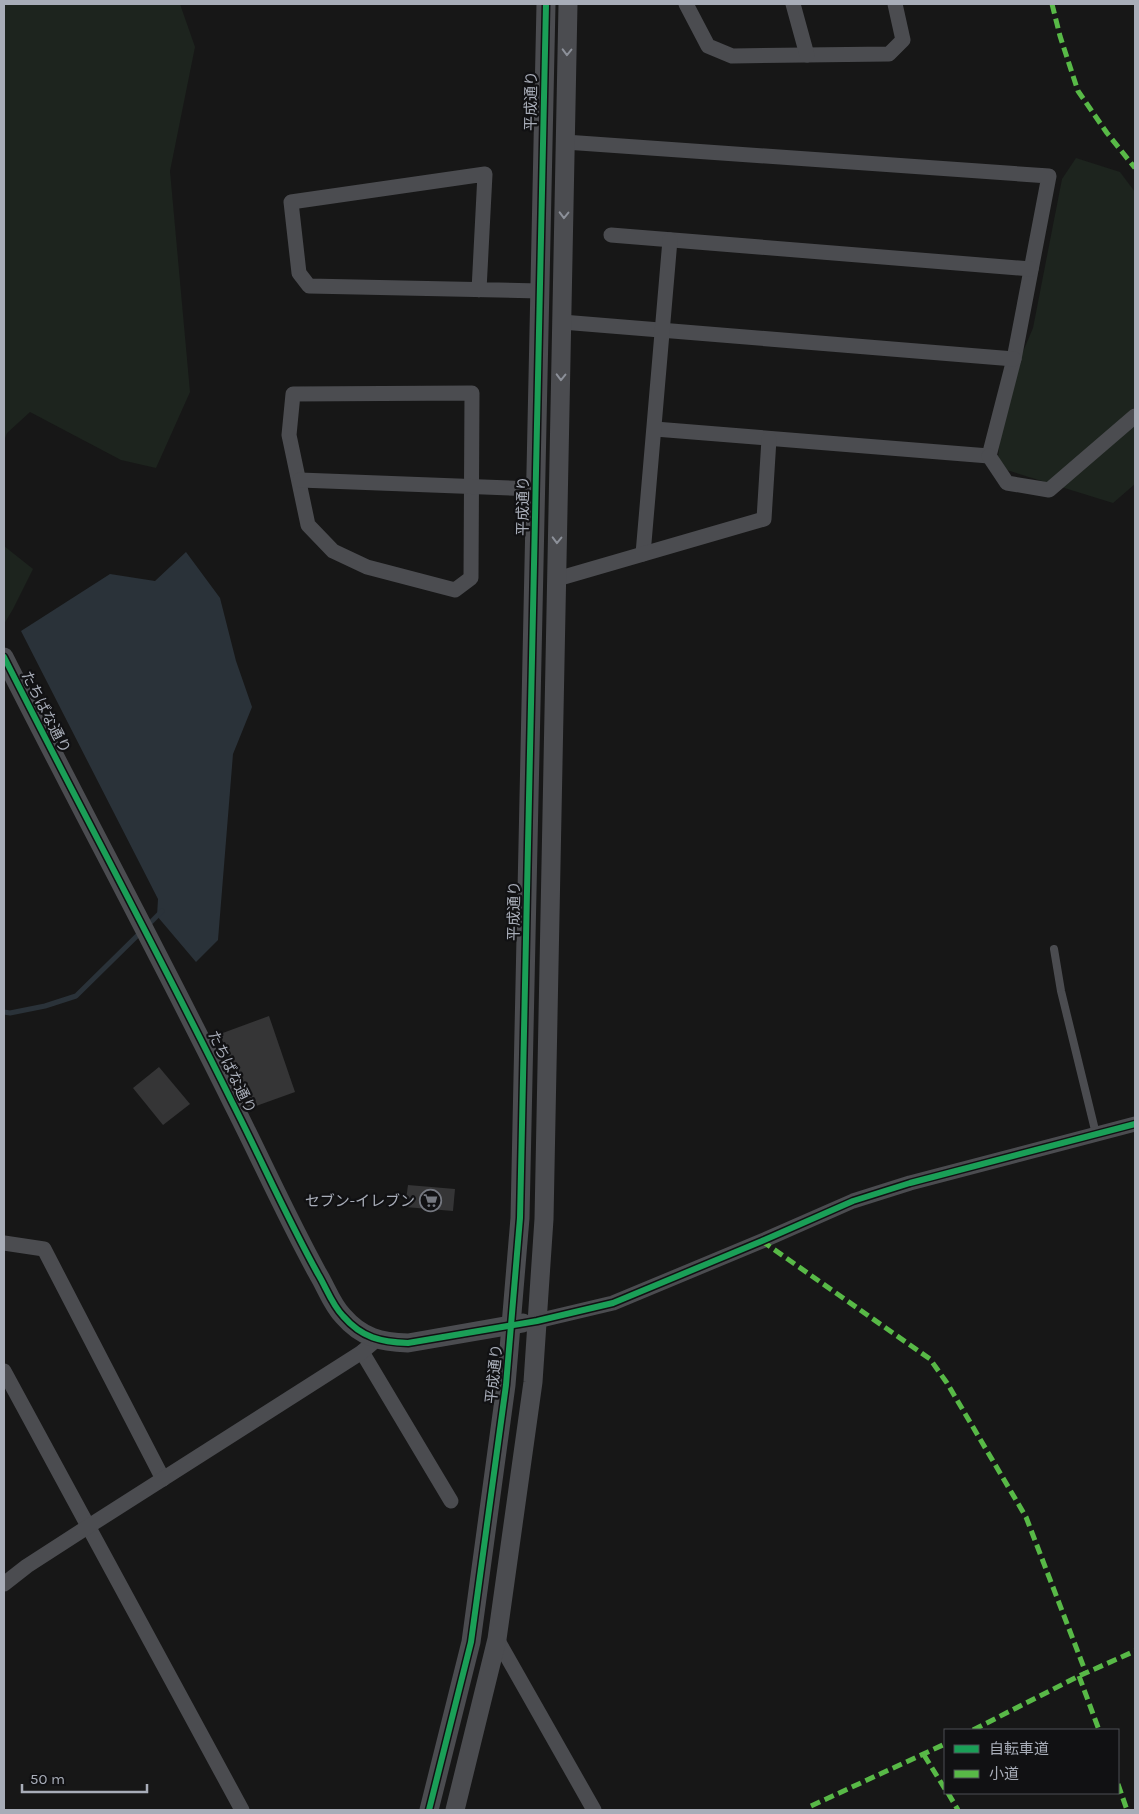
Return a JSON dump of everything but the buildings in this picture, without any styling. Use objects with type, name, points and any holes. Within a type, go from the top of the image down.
[{"type":"street","name":"平成通り","points":[[429,1810],[471,1642],[506,1385],[520,1218],[546,4]]},
{"type":"street","points":[[455,1810],[497,1639],[533,1382],[544,1219],[568,4]]},
{"type":"street","points":[[686,4],[708,46],[732,56],[889,54],[903,40],[895,4]]},
{"type":"street","points":[[793,4],[807,55]]},
{"type":"street","points":[[566,142],[1049,176],[1014,359],[989,456],[1007,483],[1048,490],[1135,416]]},
{"type":"street","points":[[479,290],[485,174],[291,202],[299,273],[310,286],[479,290],[540,291]]},
{"type":"street","points":[[611,235],[1031,269]]},
{"type":"street","points":[[643,554],[670,240]]},
{"type":"street","points":[[562,322],[1014,359]]},
{"type":"street","points":[[472,393],[471,487],[471,578],[455,590],[366,567],[333,551],[308,525],[300,480],[289,436],[293,394],[472,393]]},
{"type":"street","points":[[655,428],[989,456]]},
{"type":"street","points":[[556,579],[764,519],[769,439]]},
{"type":"street","points":[[300,480],[536,489]]},
{"type":"street","name":"たちばな通り","points":[[4,657],[170,976],[310,1259],[340,1314],[356,1329],[369,1346],[408,1343],[537,1321]]},
{"type":"street","points":[[537,1321],[613,1303],[853,1201],[910,1182],[1135,1124]]},
{"type":"street","points":[[4,1243],[44,1249],[163,1479]]},
{"type":"street","points":[[4,1584],[27,1566],[369,1346],[451,1501]]},
{"type":"street","points":[[4,1371],[242,1810]]},
{"type":"street","points":[[497,1639],[594,1810]]},
{"type":"lane","points":[[1054,949],[1061,991],[1096,1134]]},
{"type":"shaded area","points":[[4,4],[180,4],[195,47],[170,171],[190,392],[156,468],[121,460],[30,412],[7,433],[4,441]]},
{"type":"shaded area","points":[[1076,158],[1120,172],[1135,192],[1135,484],[1113,503],[997,467],[1005,394],[1033,328],[1062,179]]},
{"type":"shaded area","points":[[4,546],[33,569],[4,624]]},
{"type":"shaded area","points":[[186,552],[220,598],[236,661],[252,707],[233,754],[218,940],[196,962],[157,916],[158,899],[21,631],[110,574],[155,581]]},
{"type":"waterway","points":[[147,926],[162,911]]},
{"type":"waterway","points":[[4,1012],[10,1013],[45,1006],[76,996],[141,932]]},
{"type":"marked path","points":[[1052,4],[1078,91],[1107,133],[1135,168]]},
{"type":"marked path","points":[[762,1241],[930,1359],[947,1383],[1026,1517],[1086,1673]]},
{"type":"marked path","points":[[975,1729],[1079,1676],[1135,1651]]},
{"type":"marked path","points":[[1079,1676],[1099,1729]]},
{"type":"marked path","points":[[811,1806],[944,1744]]},
{"type":"marked path","points":[[924,1755],[944,1787]]},
{"type":"marked path","points":[[1119,1787],[1127,1810]]},
{"type":"marked path","points":[[949,1794],[958,1810]]},
{"type":"cycle path","points":[[429,1810],[471,1642],[506,1385],[520,1218],[546,4]]},
{"type":"cycle path","points":[[4,657],[176,990],[332,1301],[339,1312],[365,1334],[381,1340],[408,1343],[537,1321],[613,1303],[853,1201],[910,1183],[1135,1124]]},
{"type":"place","name":"セブン-イレブン","points":[[431,1201]]}]
